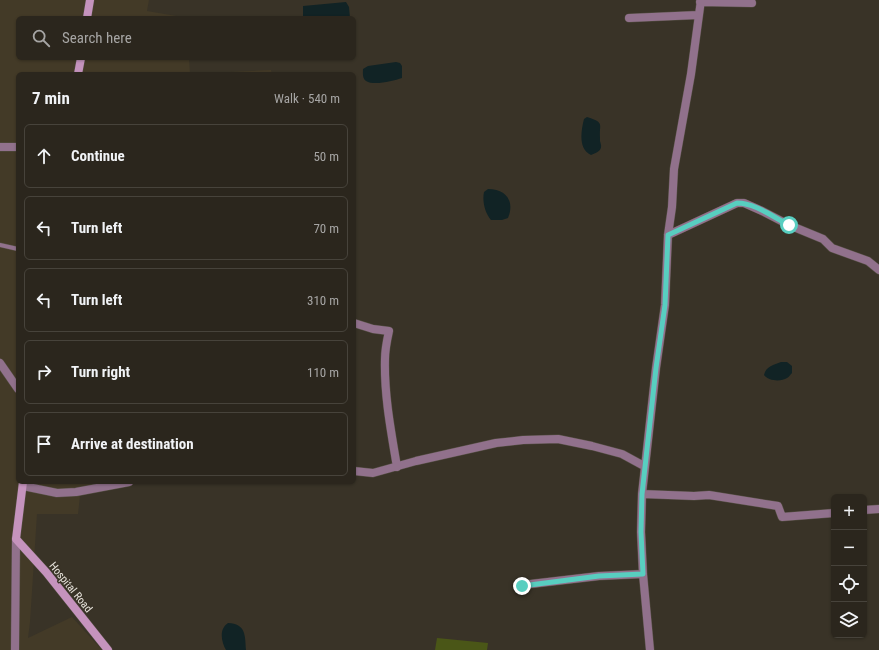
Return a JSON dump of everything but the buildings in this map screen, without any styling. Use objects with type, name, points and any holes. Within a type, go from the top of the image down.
[{"type":"main road","points":[[87,16],[90,0]]},
{"type":"main road","points":[[78,72],[81,60]]},
{"type":"main road","points":[[16,539],[23,484]]},
{"type":"main road","name":"Hospital Road","points":[[16,539],[46,572],[108,650]]},
{"type":"street","points":[[650,650],[641,532],[644,466],[665,305],[668,235],[672,207],[674,169],[691,74],[700,1],[752,3]]},
{"type":"street","points":[[629,18],[698,15]]},
{"type":"street","points":[[0,147],[16,147]]},
{"type":"street","points":[[668,235],[737,203],[744,203],[789,225],[823,239],[832,248],[868,261],[879,270]]},
{"type":"street","points":[[356,324],[373,329],[389,331],[385,358],[386,386],[390,425],[397,467]]},
{"type":"street","points":[[0,363],[16,386]]},
{"type":"street","points":[[356,471],[372,473],[416,461],[496,443],[523,440],[558,439],[622,454],[644,466]]},
{"type":"street","points":[[23,484],[57,493],[76,492],[118,484]]},
{"type":"street","points":[[642,494],[694,496],[709,495],[778,506],[782,517],[831,513]]},
{"type":"street","points":[[867,510],[879,509]]},
{"type":"street","points":[[15,650],[16,539]]},
{"type":"street","points":[[522,586],[599,576],[643,574]]},
{"type":"lane","points":[[0,245],[16,249]]},
{"type":"shaded area","points":[[0,0],[149,0],[147,11],[176,16],[16,16],[16,60],[189,60],[190,72],[16,72],[16,484],[96,484],[81,487],[78,514],[37,514],[28,638],[72,617],[102,650],[0,650]]},
{"type":"shaded area","points":[[346,2],[349,7],[350,16],[303,16],[303,6]]},
{"type":"shaded area","points":[[396,62],[400,63],[402,66],[402,78],[389,82],[374,83],[366,81],[364,78],[363,69],[368,66]]},
{"type":"shaded area","points":[[271,70],[272,72],[230,72]]},
{"type":"shaded area","points":[[587,117],[599,122],[600,124],[601,149],[591,155],[584,149],[582,144],[582,129],[584,119]]},
{"type":"shaded area","points":[[488,189],[500,191],[507,197],[510,206],[508,218],[502,220],[491,220],[483,199],[484,192]]},
{"type":"shaded area","points":[[781,362],[787,362],[792,366],[792,373],[788,378],[775,380],[768,379],[764,375],[768,368]]},
{"type":"shaded area","points":[[228,623],[238,626],[243,631],[245,635],[246,650],[226,650],[223,643],[222,632],[223,628]]},
{"type":"green space","points":[[437,638],[488,643],[487,650],[435,650]]},
{"type":"route","points":[[522,586],[599,576],[643,574],[641,532],[644,466],[665,305],[668,235],[737,203],[744,203],[789,225]]}]
